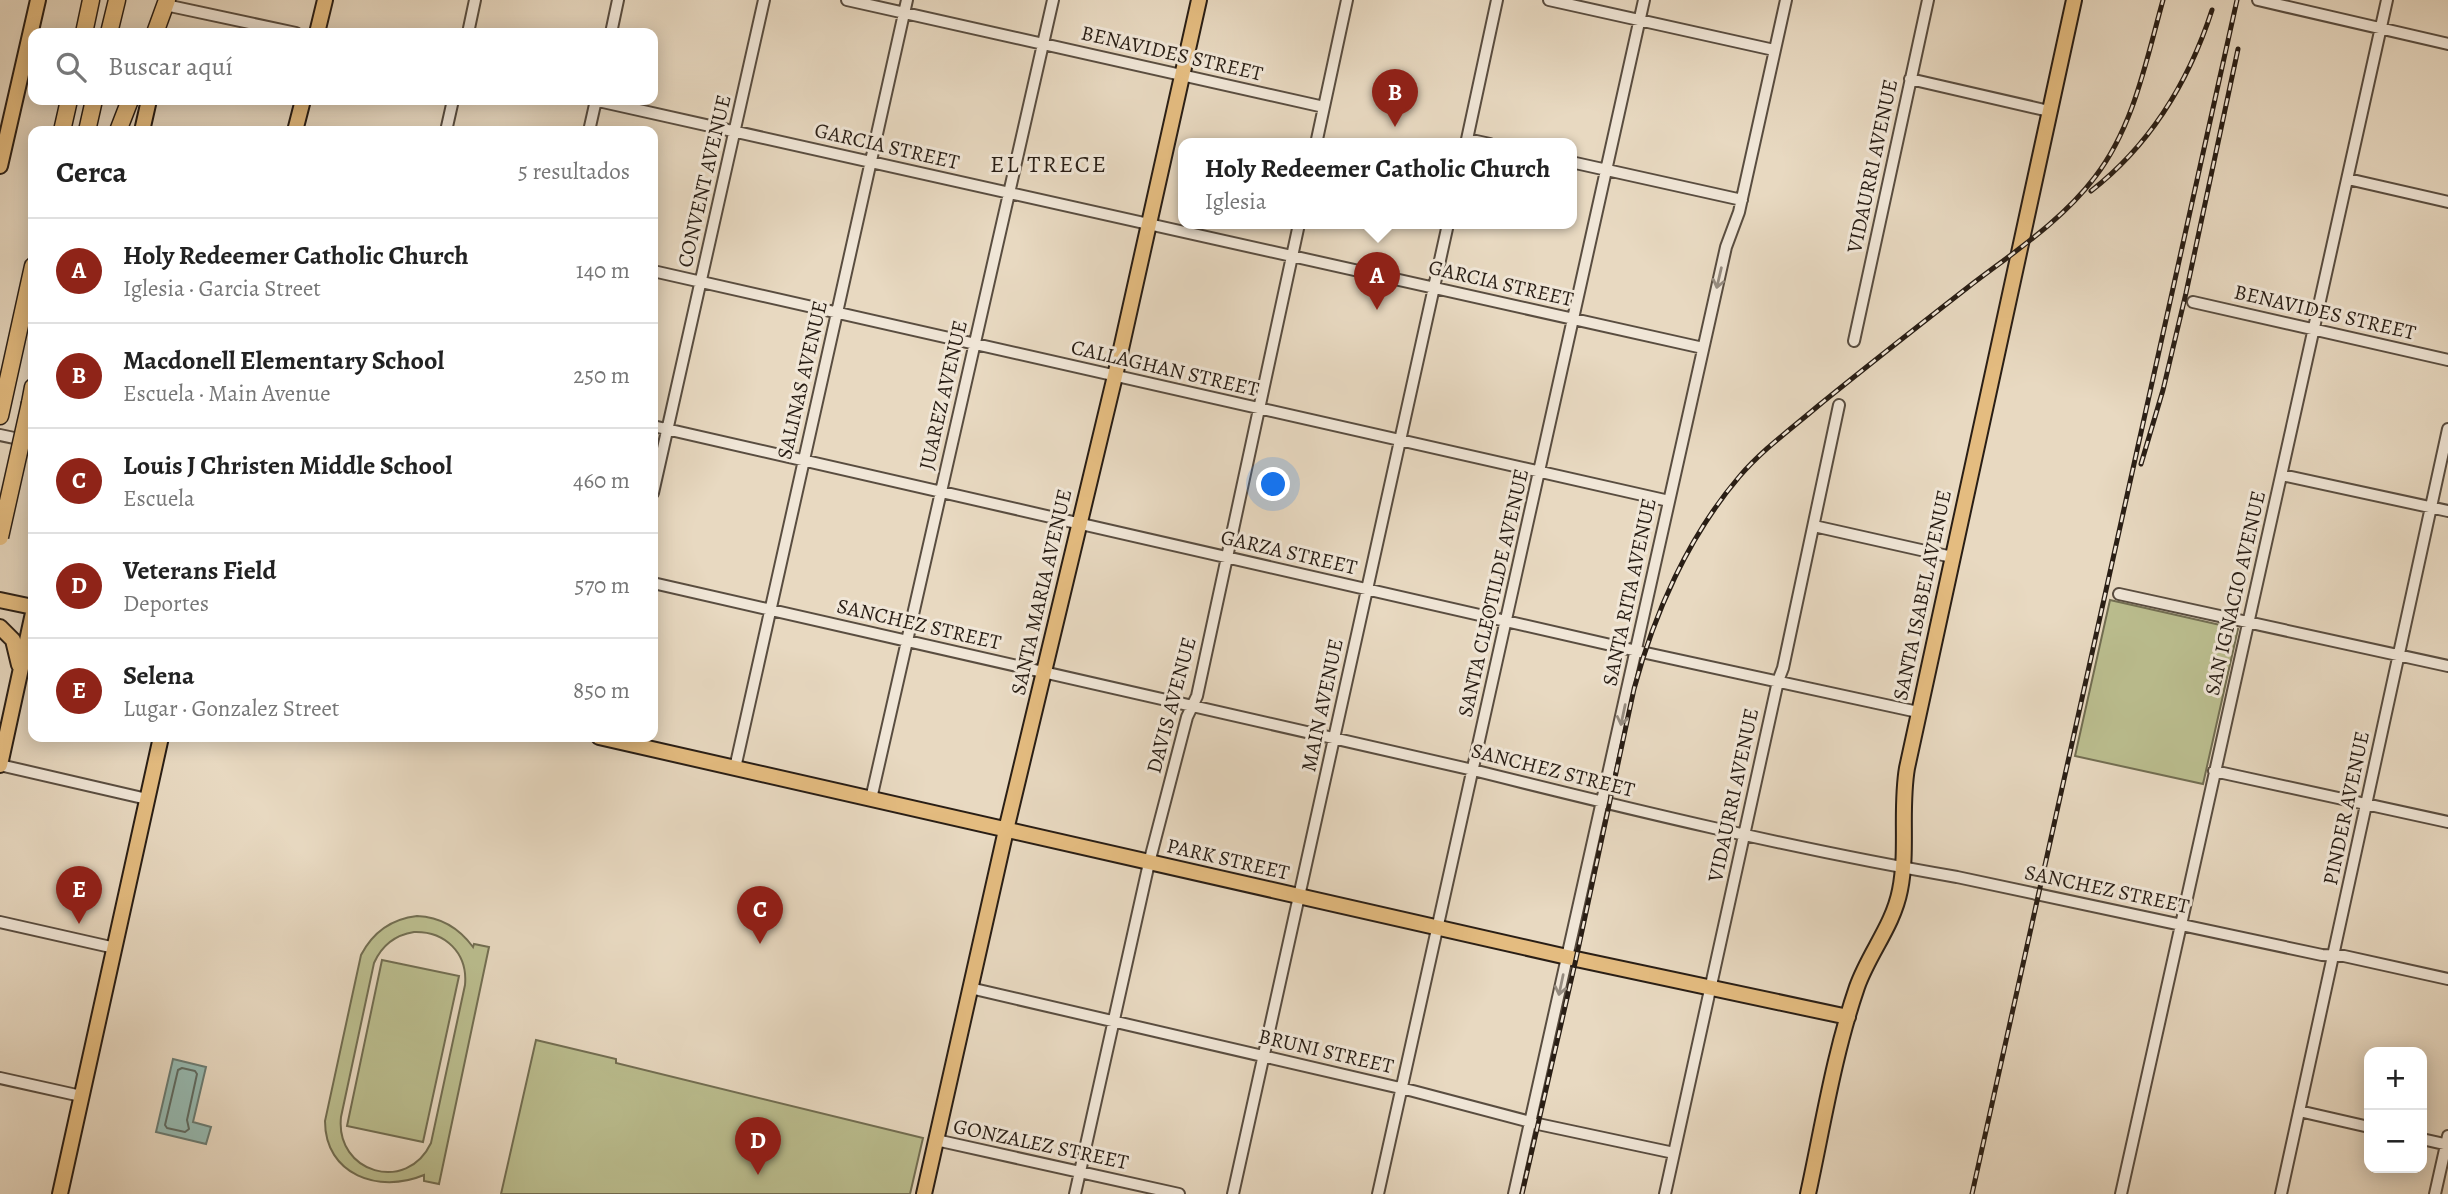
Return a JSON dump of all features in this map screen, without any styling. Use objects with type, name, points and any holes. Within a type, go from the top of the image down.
[{"type":"highway","points":[[75,28],[80,0]]},
{"type":"highway","points":[[85,28],[91,0]]},
{"type":"highway","points":[[110,28],[117,0]]},
{"type":"highway","points":[[157,28],[169,2]]},
{"type":"highway","points":[[63,125],[67,105]]},
{"type":"highway","points":[[88,126],[93,105]]},
{"type":"highway","points":[[119,126],[128,105]]},
{"type":"highway","points":[[0,416],[28,289]]},
{"type":"highway","points":[[0,537],[28,409]]},
{"type":"main road","points":[[31,28],[38,0]]},
{"type":"main road","points":[[318,28],[325,0]]},
{"type":"main road","name":"SANTA MARIA AVENUE","points":[[924,1194],[1006,830],[1115,376],[1199,0]]},
{"type":"main road","name":"SANTA ISABEL AVENUE","points":[[1808,1194],[1858,984],[1896,906],[1902,867],[1902,794],[1918,712],[2074,0]]},
{"type":"main road","points":[[164,28],[169,2]]},
{"type":"main road","points":[[0,166],[5,124],[28,38]]},
{"type":"main road","points":[[143,126],[148,105]]},
{"type":"main road","points":[[296,126],[302,105]]},
{"type":"main road","points":[[0,600],[28,608]]},
{"type":"main road","points":[[0,627],[13,640],[20,670]]},
{"type":"main road","points":[[0,765],[28,633]]},
{"type":"main road","points":[[60,1194],[160,742]]},
{"type":"main road","name":"PARK STREET","points":[[621,742],[1568,957],[1848,1017]]},
{"type":"street","points":[[469,28],[475,0]]},
{"type":"street","points":[[612,28],[618,0]]},
{"type":"street","name":"CONVENT AVENUE","points":[[658,470],[764,0]]},
{"type":"street","name":"BENAVIDES STREET","points":[[846,0],[1324,107]]},
{"type":"street","name":"SALINAS AVENUE","points":[[735,768],[907,0]]},
{"type":"street","name":"JUAREZ AVENUE","points":[[871,799],[1053,0]]},
{"type":"street","points":[[1317,138],[1347,0]]},
{"type":"street","points":[[1467,138],[1497,0]]},
{"type":"street","points":[[1549,0],[1774,50]]},
{"type":"street","name":"SANTA CLEOTILDE AVENUE","points":[[1378,1194],[1644,0]]},
{"type":"street","name":"SANTA RITA AVENUE","points":[[1514,1194],[1726,247],[1742,200],[1786,0]]},
{"type":"street","name":"VIDAURRI AVENUE","points":[[1854,341],[1928,0]]},
{"type":"street","points":[[2258,0],[2448,44]]},
{"type":"street","name":"SAN IGNACIO AVENUE","points":[[2121,1194],[2387,0]]},
{"type":"street","points":[[169,2],[276,28]]},
{"type":"street","points":[[1910,79],[2049,111]]},
{"type":"street","points":[[447,126],[452,105]]},
{"type":"street","points":[[590,126],[594,105]]},
{"type":"street","name":"GARCIA STREET","points":[[617,105],[1703,348]]},
{"type":"street","points":[[1577,163],[1742,200]]},
{"type":"street","points":[[2348,179],[2448,202]]},
{"type":"street","name":"DAVIS AVENUE","points":[[1075,1194],[1149,863],[1197,696],[1298,229]]},
{"type":"street","name":"MAIN AVENUE","points":[[1233,1194],[1447,229]]},
{"type":"street","name":"CALLAGHAN STREET","points":[[658,272],[1669,501]]},
{"type":"street","name":"BENAVIDES STREET","points":[[2193,302],[2448,360]]},
{"type":"street","name":"VIDAURRI AVENUE","points":[[1665,1194],[1839,405]]},
{"type":"street","name":"GARZA STREET","points":[[658,427],[1637,651],[1918,712]]},
{"type":"street","name":"PINDER AVENUE","points":[[2281,1194],[2448,429]]},
{"type":"street","points":[[0,435],[28,441]]},
{"type":"street","points":[[2282,475],[2448,511]]},
{"type":"street","points":[[1814,526],[1952,557]]},
{"type":"street","name":"SANCHEZ STREET","points":[[658,584],[1473,770],[1603,803],[2448,979]]},
{"type":"street","points":[[2119,594],[2448,666]]},
{"type":"street","points":[[0,765],[147,799]]},
{"type":"street","points":[[2214,771],[2448,822]]},
{"type":"street","points":[[0,922],[115,948]]},
{"type":"street","name":"BRUNI STREET","points":[[970,988],[1402,1088],[1531,1122],[1674,1153]]},
{"type":"street","points":[[0,1078],[81,1096]]},
{"type":"street","points":[[2299,1111],[2364,1126]]},
{"type":"street","points":[[2427,1139],[2447,1141],[2435,1194]]},
{"type":"street","name":"GONZALEZ STREET","points":[[936,1140],[1179,1194]]},
{"type":"green space","points":[[2110,600],[2238,629],[2203,784],[2075,756]]},
{"type":"green space","points":[[417,916],[442,921],[462,934],[473,947],[474,944],[489,947],[439,1184],[424,1181],[424,1175],[390,1182],[373,1181],[344,1167],[327,1140],[325,1121],[361,955],[377,933],[399,920]],"holes":[[[414,932],[435,935],[452,946],[463,963],[465,985],[431,1143],[420,1159],[406,1168],[390,1172],[375,1170],[361,1163],[349,1152],[342,1136],[341,1117],[374,963],[385,946],[395,938]]]},
{"type":"green space","points":[[382,960],[459,976],[423,1142],[347,1126]]},
{"type":"green space","points":[[536,1040],[616,1059],[616,1063],[923,1138],[910,1194],[501,1194]]},
{"type":"water","points":[[173,1059],[206,1067],[193,1122],[211,1127],[206,1144],[156,1132]]},
{"type":"railway","points":[[1522,1194],[1634,689],[1652,633],[1675,577],[1721,500],[1767,449],[1873,361],[2035,237],[2082,193],[2108,157],[2129,115],[2163,0]]},
{"type":"railway","points":[[1972,1194],[2237,0]]},
{"type":"railway","points":[[2091,191],[2132,153],[2165,110],[2192,62],[2212,10]]},
{"type":"railway","points":[[2141,464],[2163,390],[2186,293],[2238,49]]},
{"type":"place","name":"Macdonell Elementary School","points":[[1395,127]]},
{"type":"place","name":"Holy Redeemer Catholic Church","points":[[1377,310]]},
{"type":"place","name":"Selena","points":[[79,924]]},
{"type":"place","name":"Louis J Christen Middle School","points":[[760,944]]},
{"type":"place","name":"Veterans Field","points":[[758,1175]]},
{"type":"district","name":"EL TRECE","points":[[1049,164]]}]
